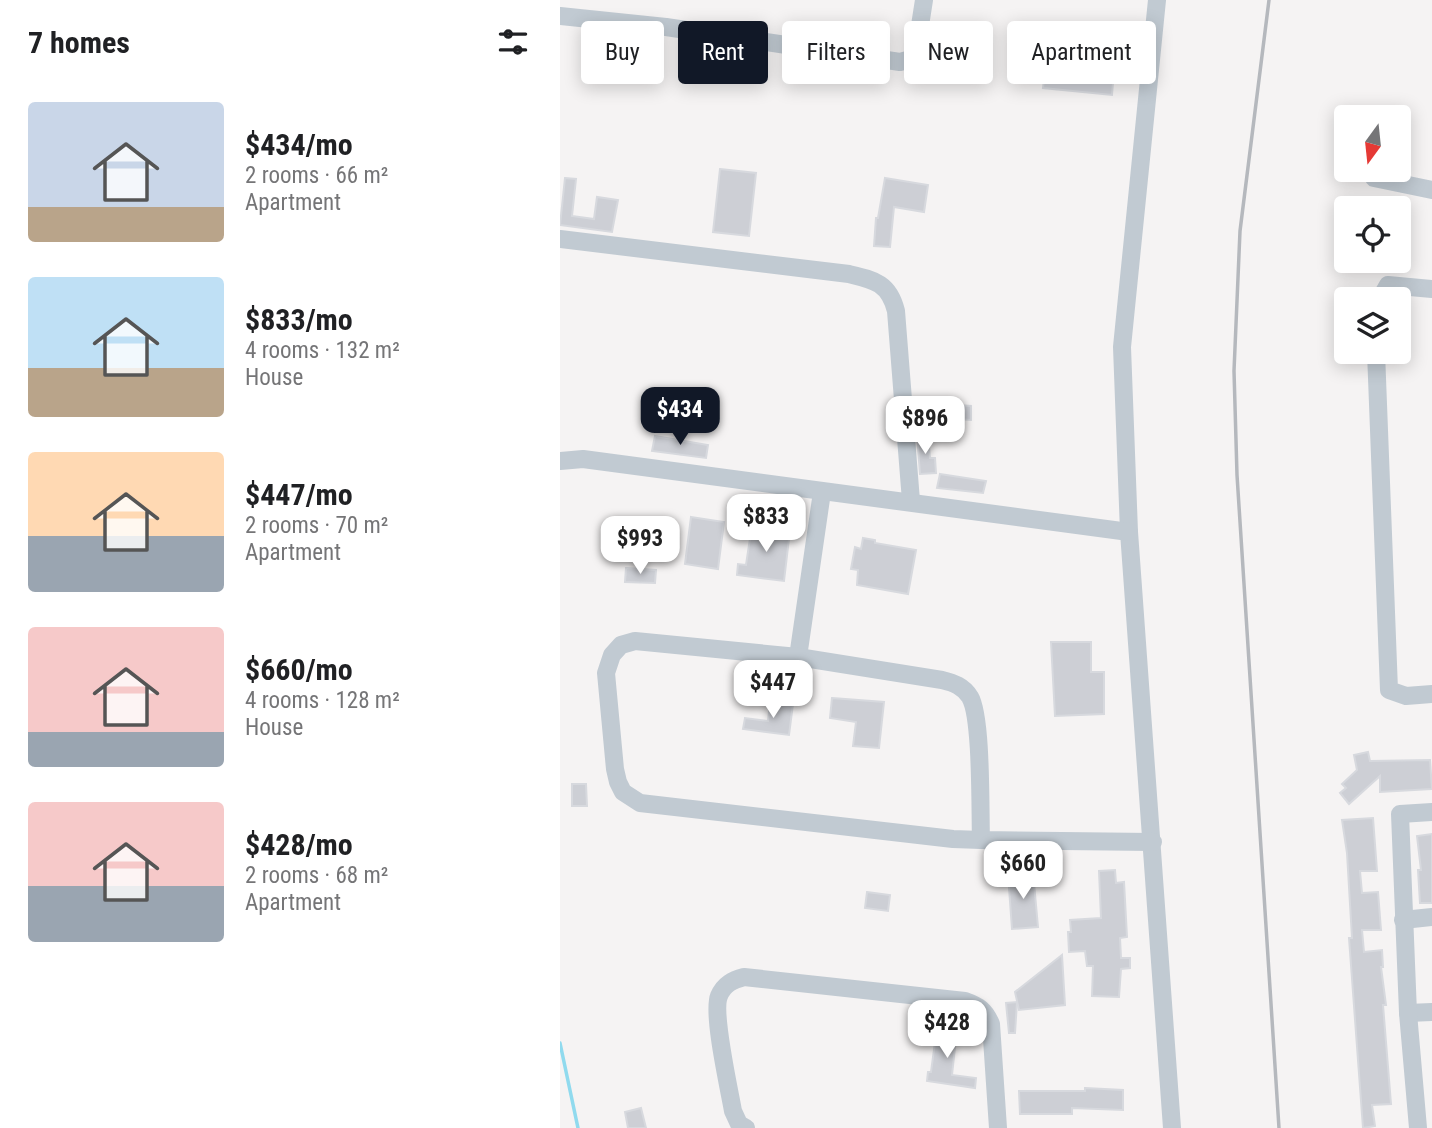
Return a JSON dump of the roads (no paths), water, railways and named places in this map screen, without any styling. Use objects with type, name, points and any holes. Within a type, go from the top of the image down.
[{"type":"street","points":[[560,16],[666,27],[900,62],[911,59],[916,51],[924,0]]},
{"type":"street","points":[[1157,0],[1122,347],[1129,532],[1172,1128]]},
{"type":"street","points":[[1393,182],[1432,190]]},
{"type":"street","points":[[560,239],[849,274],[877,282],[886,289],[896,311],[911,501]]},
{"type":"street","points":[[1387,287],[1410,287]]},
{"type":"street","points":[[1411,287],[1432,289]]},
{"type":"street","points":[[1376,364],[1388,690],[1406,696],[1432,694]]},
{"type":"street","points":[[560,461],[583,459],[1129,532]]},
{"type":"street","points":[[798,657],[822,492]]},
{"type":"street","points":[[981,840],[977,717],[970,697],[959,685],[798,657],[635,641],[621,645],[612,654],[606,673],[615,769],[623,792],[640,803],[953,839],[981,840],[1153,842]]},
{"type":"street","points":[[1422,1118],[1408,1013],[1400,814],[1432,812]]},
{"type":"street","points":[[1403,920],[1432,917]]},
{"type":"street","points":[[746,1128],[739,1124],[733,1111],[716,1006],[724,987],[744,977],[975,1005],[985,1012],[991,1024],[998,1128]]},
{"type":"street","points":[[1408,1013],[1432,1012]]},
{"type":"waterway","points":[[560,1043],[578,1128]]},
{"type":"railway","points":[[1269,0],[1240,231],[1234,371],[1237,475],[1279,1128]]}]
